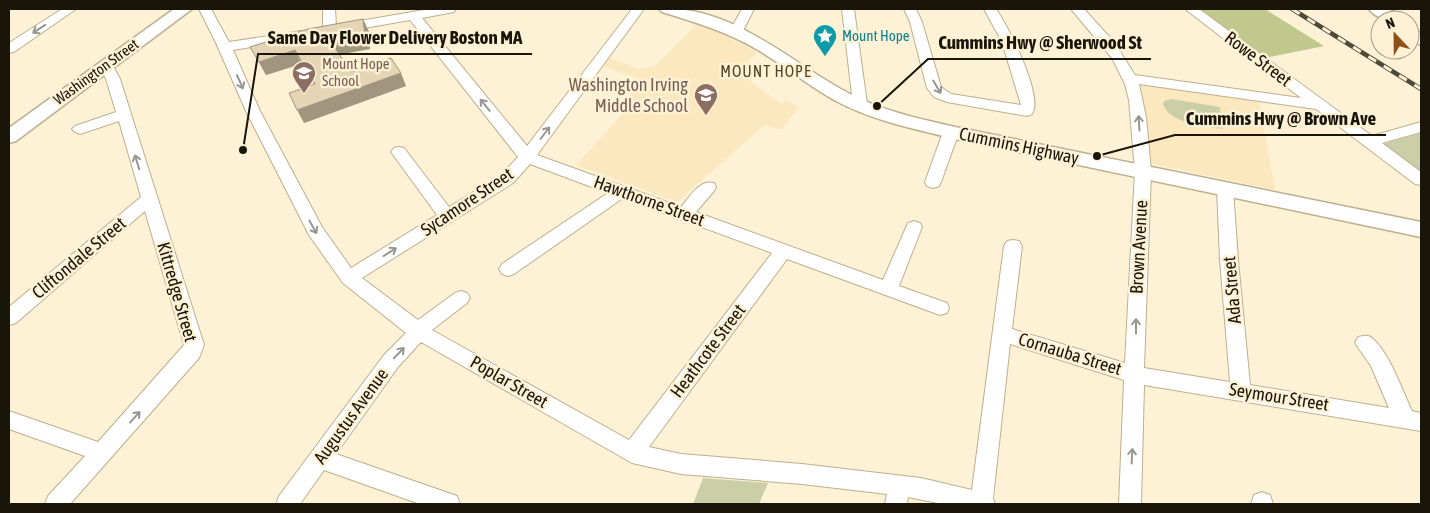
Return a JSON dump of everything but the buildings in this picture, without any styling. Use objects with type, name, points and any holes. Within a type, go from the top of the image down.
[{"type":"main road","name":"Washington Street","points":[[9,136],[184,9]]},
{"type":"main road","name":"Cummins Highway","points":[[667,9],[736,32],[784,59],[817,82],[860,104],[902,120],[951,132],[1421,230]]},
{"type":"street","points":[[9,48],[70,9]]},
{"type":"street","name":"Poplar Street","points":[[205,9],[225,48],[252,111],[314,230],[349,278],[419,332],[632,452],[681,464],[802,474],[897,495],[983,504]]},
{"type":"street","points":[[321,31],[329,9]]},
{"type":"street","points":[[225,48],[450,9]]},
{"type":"street","name":"Sycamore Street","points":[[349,278],[507,179],[527,156],[638,9]]},
{"type":"street","points":[[736,32],[748,9]]},
{"type":"street","points":[[848,9],[860,104]]},
{"type":"street","points":[[910,9],[916,22],[934,88],[939,94],[947,98],[1022,111],[1027,110],[1029,104],[1015,56],[1000,23],[990,9]]},
{"type":"street","name":"Brown Avenue","points":[[1077,9],[1109,43],[1131,78],[1136,100],[1143,172],[1136,284],[1136,375],[1130,504]]},
{"type":"street","name":"Rowe Street","points":[[1191,9],[1421,180]]},
{"type":"street","points":[[413,15],[527,156]]},
{"type":"street","name":"Kittredge Street","points":[[56,504],[103,454],[194,348],[194,341],[173,280],[113,79],[106,65]]},
{"type":"street","points":[[1131,78],[1321,106]]},
{"type":"street","points":[[80,129],[123,115]]},
{"type":"street","points":[[1369,142],[1421,127]]},
{"type":"street","points":[[932,182],[951,132]]},
{"type":"street","points":[[399,152],[447,217]]},
{"type":"street","name":"Hawthorne Street","points":[[527,156],[940,308]]},
{"type":"street","points":[[685,214],[708,187]]},
{"type":"street","name":"Ada Street","points":[[1225,189],[1229,260],[1241,391]]},
{"type":"street","points":[[508,269],[622,191]]},
{"type":"street","name":"Cliftondale Street","points":[[9,318],[150,198]]},
{"type":"street","points":[[889,288],[914,226]]},
{"type":"street","name":"Cornauba Street","points":[[1013,246],[1003,334],[1136,375]]},
{"type":"street","name":"Heathcote Street","points":[[632,452],[784,250]]},
{"type":"street","name":"Augustus Avenue","points":[[287,504],[391,361],[419,332],[460,298]]},
{"type":"street","points":[[983,504],[1003,334]]},
{"type":"street","points":[[1365,343],[1378,361],[1413,421]]},
{"type":"street","name":"Seymour Street","points":[[1136,375],[1413,421]]},
{"type":"street","points":[[9,420],[103,454]]},
{"type":"street","points":[[321,459],[449,504]]},
{"type":"shaded area","name":"Washington Irving Middle School","points":[[697,24],[757,52],[739,73],[782,104],[786,99],[799,108],[781,130],[765,125],[677,202],[576,165],[631,104],[625,101],[643,80],[603,66],[609,58],[640,69],[655,66]]},
{"type":"shaded area","points":[[1144,84],[1259,100],[1275,190],[1154,164],[1150,161],[1141,86]]},
{"type":"green space","points":[[1199,9],[1265,9],[1324,46],[1265,58]]},
{"type":"green space","points":[[1172,99],[1220,107],[1223,129],[1190,123],[1173,116],[1163,104],[1164,101]]},
{"type":"green space","points":[[1421,133],[1421,173],[1383,144]]},
{"type":"green space","points":[[703,478],[768,483],[759,504],[693,504]]},
{"type":"railway","points":[[1292,9],[1421,89]]},
{"type":"place","name":"Mount Hope","points":[[825,57]]},
{"type":"place","name":"Mount Hope School","points":[[304,94]]},
{"type":"place","name":"Cummins Hwy @ Sherwood St","points":[[877,106]]},
{"type":"place","name":"Washington Irving Middle School","points":[[706,116]]},
{"type":"place","name":"Same Day Flower Delivery Boston MA","points":[[243,150]]},
{"type":"place","name":"Cummins Hwy @ Brown Ave","points":[[1097,156]]},
{"type":"district","name":"MOUNT HOPE","points":[[766,71]]}]
